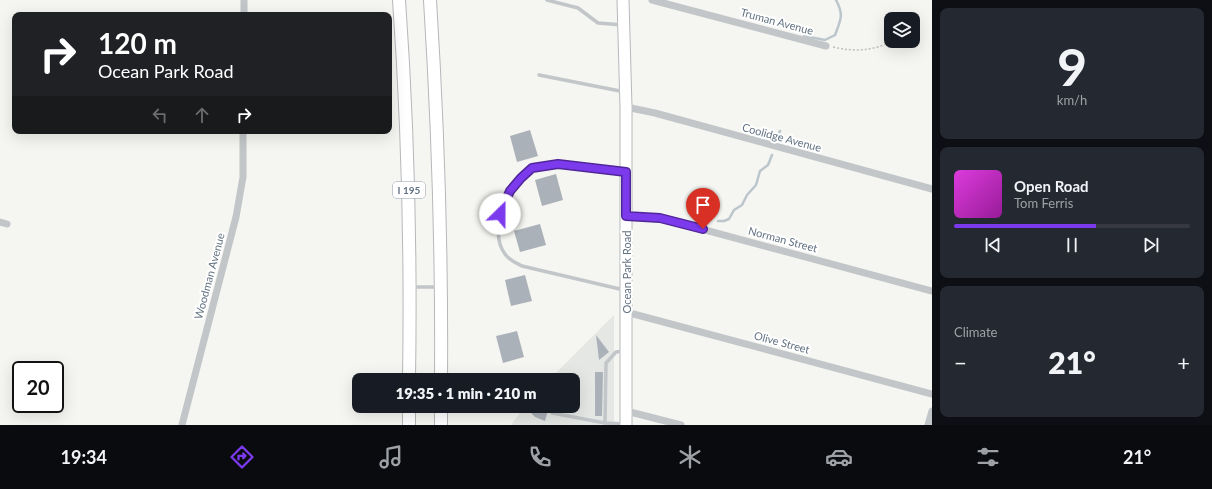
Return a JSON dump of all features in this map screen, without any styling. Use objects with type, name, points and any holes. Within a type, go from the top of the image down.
[{"type":"highway","name":"I 195","points":[[400,0],[407,131],[411,287],[409,373]]},
{"type":"highway","name":"I 195","points":[[430,0],[436,103],[442,287],[441,373]]},
{"type":"highway","points":[[409,413],[409,425]]},
{"type":"highway","points":[[441,413],[441,425]]},
{"type":"main road","name":"Ocean Park Road","points":[[623,0],[626,93],[626,425]]},
{"type":"street","points":[[244,0],[244,12]]},
{"type":"street","name":"Truman Avenue","points":[[652,0],[826,46]]},
{"type":"street","name":"Coolidge Avenue","points":[[626,107],[655,113],[932,189]]},
{"type":"street","name":"Woodman Avenue","points":[[182,425],[236,217],[242,177],[243,134]]},
{"type":"street","name":"Norman Street","points":[[626,216],[668,220],[932,291]]},
{"type":"street","name":"Olive Street","points":[[626,312],[932,394]]},
{"type":"street","points":[[626,411],[682,425]]},
{"type":"street","points":[[928,425],[932,411]]},
{"type":"lane","points":[[547,0],[578,8],[598,23],[624,25]]},
{"type":"lane","points":[[539,75],[626,93]]},
{"type":"lane","points":[[626,172],[558,164],[532,168],[510,191],[501,211],[498,232],[501,248],[505,254],[509,259],[522,266],[626,290]]},
{"type":"lane","points":[[411,287],[442,287]]},
{"type":"lane","points":[[605,423],[606,363],[616,352],[626,351]]},
{"type":"lane","points":[[557,413],[605,423],[626,425]]},
{"type":"path","points":[[826,46],[853,51],[867,50],[884,46]]},
{"type":"shaded area","points":[[614,315],[614,425],[511,425],[520,413],[580,413],[580,373],[556,373]]},
{"type":"building","points":[[530,130],[538,156],[517,162],[510,136]]},
{"type":"building","points":[[556,174],[563,200],[542,206],[535,180]]},
{"type":"building","points":[[540,224],[546,245],[520,252],[514,231]]},
{"type":"building","points":[[525,275],[532,301],[511,306],[505,280]]},
{"type":"building","points":[[517,331],[524,357],[503,363],[496,336]]},
{"type":"building","points":[[596,335],[609,352],[599,360]]},
{"type":"building","points":[[595,372],[603,372],[602,416],[595,416]]},
{"type":"building","points":[[531,413],[547,413],[545,421],[535,417]]},
{"type":"waterway","points":[[804,36],[825,40],[835,35],[841,17],[836,0]]},
{"type":"waterway","points":[[777,138],[780,131]]},
{"type":"waterway","points":[[718,221],[729,219],[734,210],[742,205],[747,195],[756,185],[760,171],[768,165],[772,155]]},
{"type":"route","points":[[500,214],[510,191],[526,172],[538,166],[558,164],[626,172],[626,216],[660,218],[703,229]]}]
